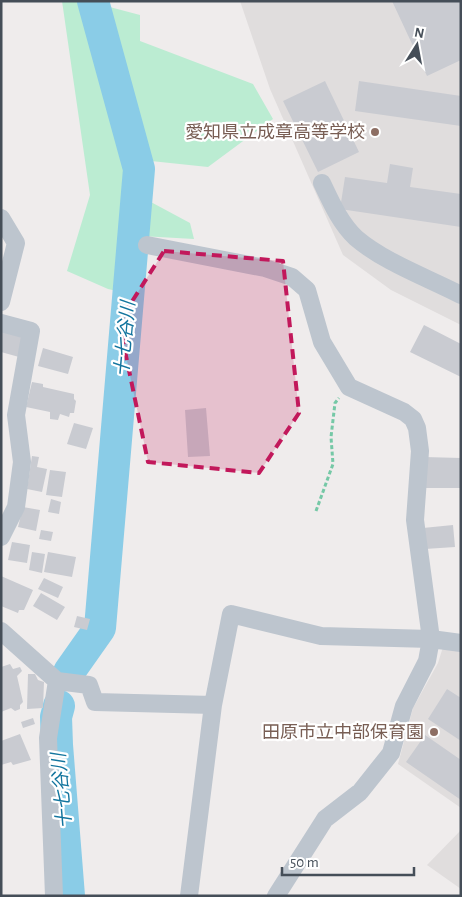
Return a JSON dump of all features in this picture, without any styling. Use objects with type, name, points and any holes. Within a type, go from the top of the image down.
[{"type":"street","points":[[322,183],[338,216],[355,237],[383,255],[461,295]]},
{"type":"street","points":[[1,218],[16,242],[1,302]]},
{"type":"street","points":[[147,245],[265,268],[292,277],[307,290],[322,342],[349,387],[404,412],[414,419],[417,428],[420,451],[415,520],[431,639],[427,661],[404,706],[391,753],[360,792],[325,819],[276,896]]},
{"type":"street","points":[[1,323],[30,331],[16,415],[22,462],[16,507],[1,537]]},
{"type":"street","points":[[189,896],[213,704],[230,614],[321,636],[431,639],[461,643]]},
{"type":"street","points":[[1,631],[57,681],[89,685],[95,702],[213,704]]},
{"type":"street","points":[[54,896],[48,738],[57,681]]},
{"type":"path","points":[[316,510],[334,464],[332,438],[336,403],[349,387]]},
{"type":"highlighted area","points":[[164,251],[283,261],[299,413],[259,473],[148,462],[119,322]]},
{"type":"shaded area","name":"愛知県立成章高等学校","points":[[240,1],[461,1],[461,325],[391,290],[343,255],[270,89]]},
{"type":"shaded area","name":"田原市立中部保育園","points":[[443,647],[461,649],[461,808],[398,764],[413,708],[438,663]]},
{"type":"shaded area","points":[[461,830],[461,889],[427,865]]},
{"type":"green space","points":[[62,1],[87,1],[140,15],[140,41],[253,84],[273,119],[208,167],[151,161],[149,201],[190,223],[194,239],[141,236],[134,295],[108,289],[67,271],[90,195]]},
{"type":"building","points":[[392,1],[461,1],[461,60],[427,76]]},
{"type":"building","points":[[325,81],[359,152],[318,172],[283,101]]},
{"type":"building","points":[[359,81],[461,96],[461,126],[355,111]]},
{"type":"building","points":[[390,164],[413,168],[410,187],[461,194],[461,227],[340,209],[345,177],[387,183]]},
{"type":"building","points":[[424,325],[461,344],[461,377],[410,352]]},
{"type":"building","points":[[1,330],[25,338],[19,357],[1,352]]},
{"type":"building","points":[[43,348],[73,357],[68,374],[38,366]]},
{"type":"building","points":[[32,382],[43,384],[43,387],[74,394],[76,401],[74,413],[70,413],[69,417],[60,414],[58,420],[50,419],[50,412],[26,407]]},
{"type":"building","points":[[206,408],[210,456],[188,457],[185,410]]},
{"type":"building","points":[[74,423],[93,428],[86,449],[67,444]]},
{"type":"building","points":[[32,456],[39,457],[37,467],[47,469],[42,492],[27,489]]},
{"type":"building","points":[[424,457],[461,458],[461,488],[424,488]]},
{"type":"building","points":[[50,470],[66,472],[62,497],[46,495]]},
{"type":"building","points":[[51,499],[61,502],[59,514],[48,512]]},
{"type":"building","points":[[23,507],[40,510],[36,531],[18,527]]},
{"type":"building","points":[[453,525],[455,547],[425,549],[423,528]]},
{"type":"building","points":[[41,530],[53,532],[51,541],[39,539]]},
{"type":"building","points":[[12,542],[30,545],[27,563],[8,560]]},
{"type":"building","points":[[32,552],[45,554],[42,573],[29,570]]},
{"type":"building","points":[[48,552],[76,557],[72,577],[44,572]]},
{"type":"building","points":[[1,576],[33,590],[24,610],[19,610],[18,613],[1,606]]},
{"type":"building","points":[[44,578],[63,587],[58,598],[38,589]]},
{"type":"building","points":[[41,593],[65,607],[57,620],[33,606]]},
{"type":"building","points":[[77,616],[90,619],[87,630],[74,627]]},
{"type":"building","points":[[10,664],[13,669],[20,667],[22,671],[17,676],[23,702],[20,705],[20,709],[15,711],[11,708],[1,712],[1,667]]},
{"type":"building","points":[[28,674],[35,674],[38,680],[44,682],[43,708],[27,709]]},
{"type":"building","points":[[447,689],[461,698],[461,741],[428,719]]},
{"type":"building","points":[[33,718],[35,724],[23,728],[21,722]]},
{"type":"building","points":[[20,734],[31,760],[13,765],[11,762],[1,765],[1,741]]},
{"type":"building","points":[[425,735],[461,760],[461,800],[406,762]]},
{"type":"waterway","name":"十七谷川","points":[[69,672],[100,628],[139,169],[93,1]]},
{"type":"waterway","name":"十七谷川","points":[[59,706],[56,717],[57,745],[69,896]]},
{"type":"place","name":"愛知県立成章高等学校","points":[[375,132]]},
{"type":"place","name":"田原市立中部保育園","points":[[434,732]]}]
